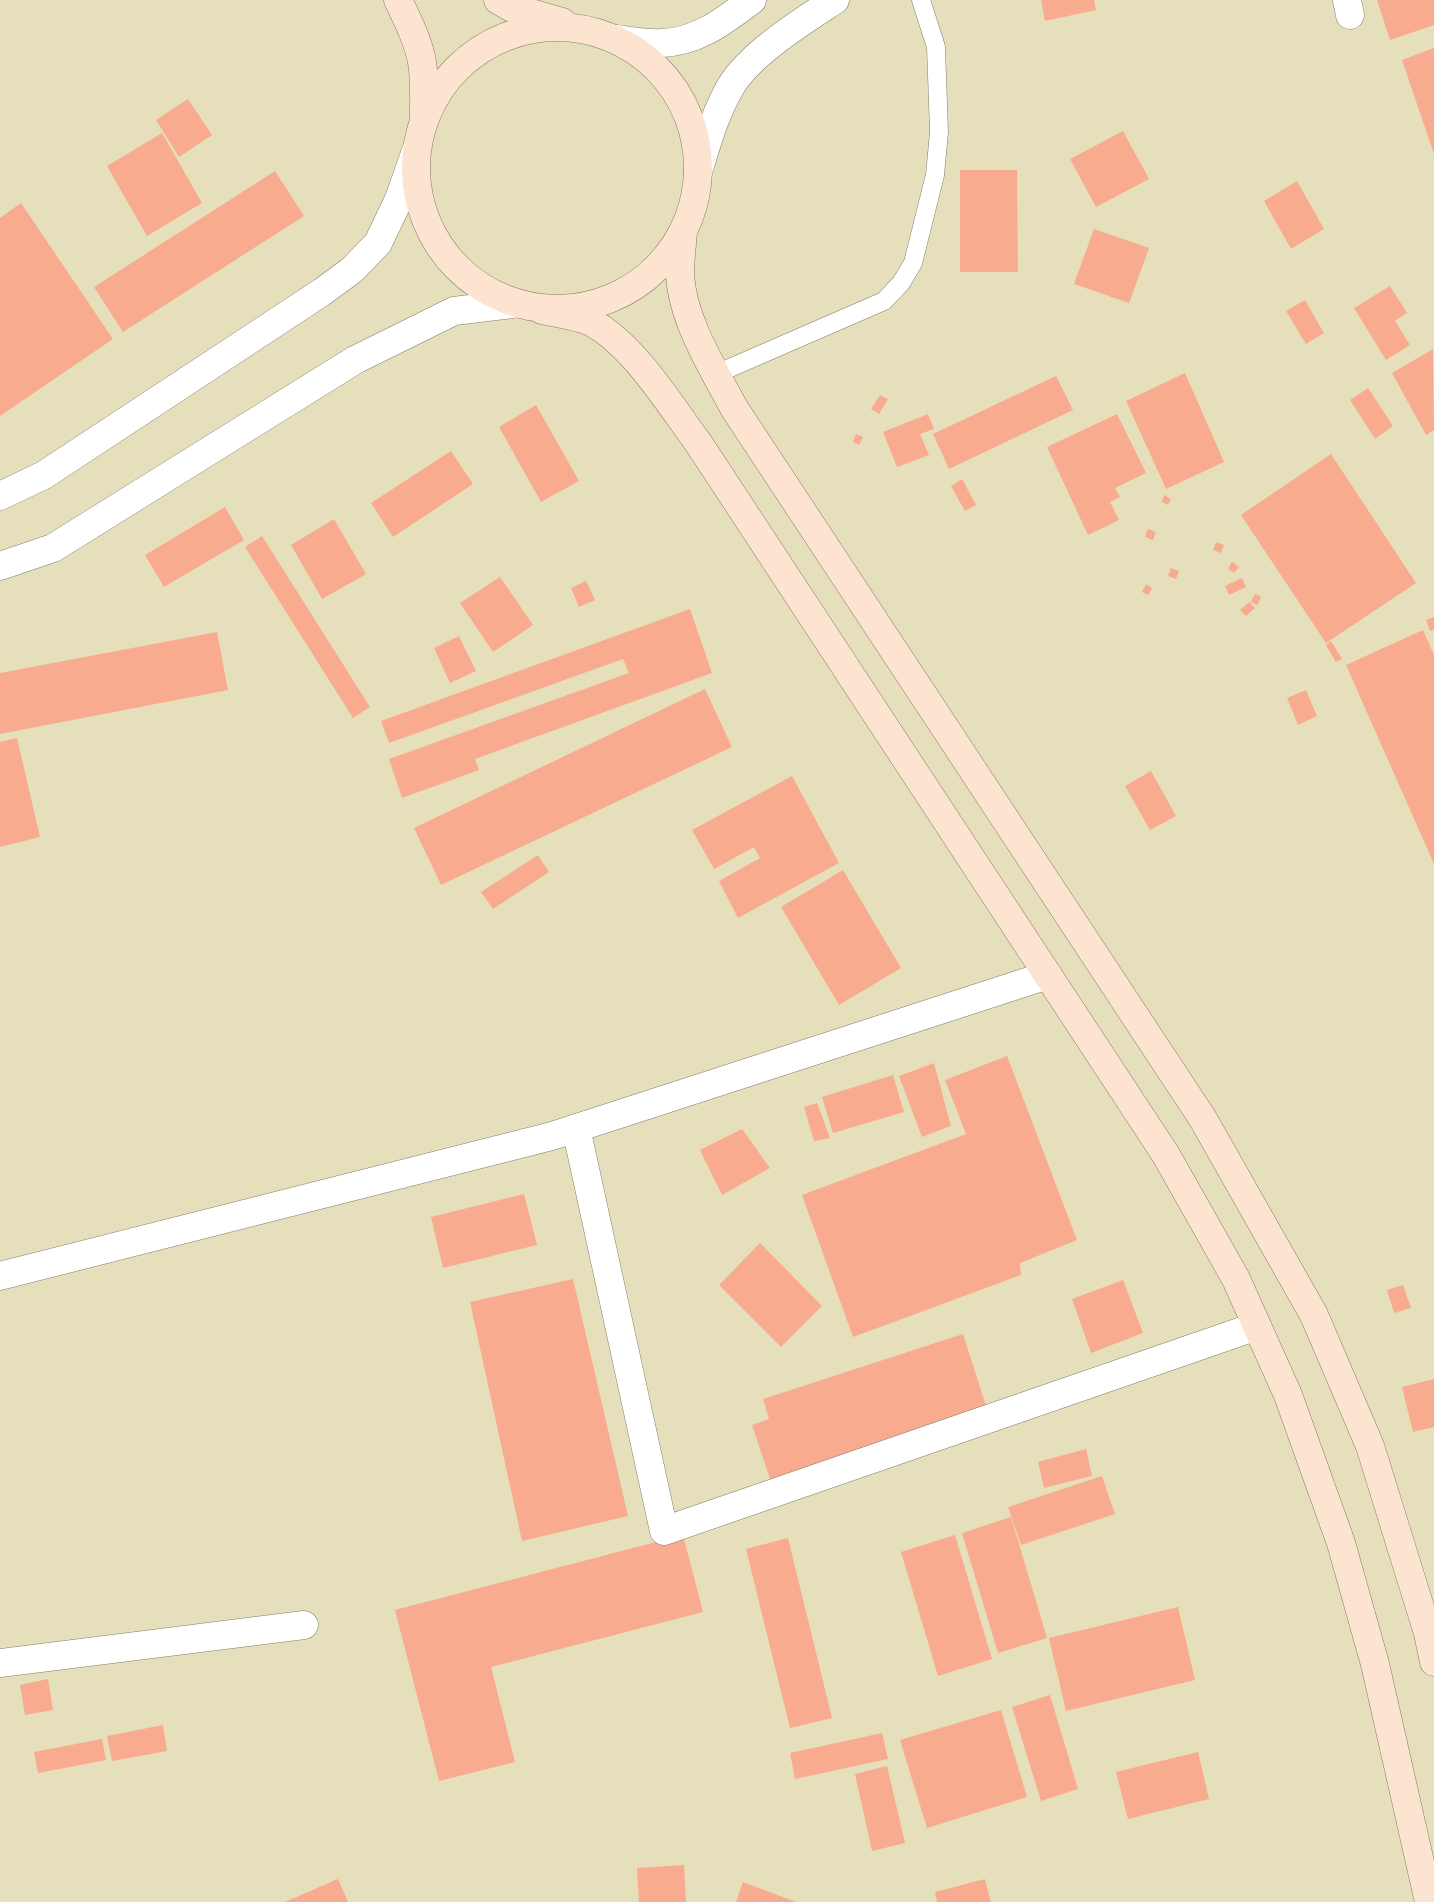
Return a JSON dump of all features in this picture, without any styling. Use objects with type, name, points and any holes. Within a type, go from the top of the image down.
[{"type":"main road","points":[[398,0],[422,60],[425,88],[423,121],[417,148],[418,198],[436,243],[469,280],[512,304],[589,321],[614,338],[636,361],[663,395],[710,460],[1166,1155],[1236,1279],[1288,1395],[1341,1542],[1375,1664],[1429,1902]]},
{"type":"main road","points":[[498,0],[510,7],[616,39],[650,61],[677,93],[693,131],[698,172],[694,203],[683,232],[658,266],[625,293],[585,307],[542,310]]},
{"type":"main road","points":[[423,121],[442,86],[471,56],[506,36],[546,27],[587,30]]},
{"type":"main road","points":[[683,232],[680,274],[686,308],[705,354],[740,416],[1203,1119],[1314,1315],[1370,1446],[1428,1633],[1434,1662]]},
{"type":"street","points":[[616,39],[662,44],[688,40],[710,29],[752,0]]},
{"type":"street","points":[[698,172],[716,117],[732,84],[755,58],[801,22],[835,0]]},
{"type":"street","points":[[0,496],[44,475],[322,292],[352,270],[378,243],[399,199],[417,148]]},
{"type":"street","points":[[0,566],[53,548],[355,360],[454,311],[512,304]]},
{"type":"street","points":[[0,1276],[576,1128],[1048,975]]},
{"type":"street","points":[[576,1128],[664,1531],[1257,1326]]},
{"type":"street","points":[[0,1663],[304,1625]]},
{"type":"lane","points":[[716,374],[884,301],[901,283],[914,262],[935,175],[939,132],[936,47],[922,0]]},
{"type":"building","points":[[1041,0],[1094,0],[1096,10],[1045,21]]},
{"type":"building","points":[[1377,0],[1434,0],[1434,25],[1390,40]]},
{"type":"building","points":[[1434,48],[1434,154],[1402,60]]},
{"type":"building","points":[[188,99],[212,135],[179,157],[156,120]]},
{"type":"building","points":[[1123,131],[1149,179],[1096,207],[1070,159]]},
{"type":"building","points":[[162,133],[202,203],[147,236],[107,166]]},
{"type":"building","points":[[960,170],[1017,170],[1018,272],[960,272]]},
{"type":"building","points":[[275,171],[304,216],[123,332],[94,287]]},
{"type":"building","points":[[1297,181],[1324,229],[1291,249],[1264,201]]},
{"type":"building","points":[[21,203],[113,339],[0,416],[0,218]]},
{"type":"building","points":[[1094,229],[1149,248],[1129,303],[1074,284]]},
{"type":"building","points":[[1390,286],[1407,313],[1395,321],[1410,345],[1386,360],[1354,308]]},
{"type":"building","points":[[1305,300],[1324,333],[1306,344],[1286,311]]},
{"type":"building","points":[[1433,349],[1434,430],[1426,435],[1392,373]]},
{"type":"building","points":[[1185,373],[1224,462],[1166,489],[1126,401]]},
{"type":"building","points":[[1056,376],[1073,410],[949,469],[933,434]]},
{"type":"building","points":[[1368,388],[1393,426],[1375,439],[1350,400]]},
{"type":"building","points":[[880,395],[888,399],[879,414],[871,409]]},
{"type":"building","points":[[536,405],[579,481],[541,502],[499,427]]},
{"type":"building","points":[[928,414],[934,429],[920,434],[929,455],[897,467],[883,432]]},
{"type":"building","points":[[1117,414],[1146,473],[1115,488],[1120,497],[1110,502],[1119,520],[1088,535],[1047,447]]},
{"type":"building","points":[[856,434],[863,437],[859,445],[853,442]]},
{"type":"building","points":[[451,451],[473,484],[393,537],[371,503]]},
{"type":"building","points":[[1331,454],[1416,583],[1326,643],[1241,515]]},
{"type":"building","points":[[962,479],[976,505],[965,511],[951,486]]},
{"type":"building","points":[[1164,495],[1171,499],[1168,505],[1162,502]]},
{"type":"building","points":[[225,507],[244,540],[164,587],[145,555]]},
{"type":"building","points":[[334,519],[366,574],[322,599],[291,545]]},
{"type":"building","points":[[1148,529],[1156,532],[1153,540],[1145,537]]},
{"type":"building","points":[[262,536],[370,707],[353,718],[245,547]]},
{"type":"building","points":[[1216,542],[1224,545],[1221,553],[1213,550]]},
{"type":"building","points":[[1232,562],[1239,567],[1234,573],[1228,569]]},
{"type":"building","points":[[1171,568],[1179,571],[1176,579],[1168,576]]},
{"type":"building","points":[[500,577],[533,625],[493,652],[460,603]]},
{"type":"building","points":[[1242,578],[1246,587],[1229,595],[1225,586]]},
{"type":"building","points":[[586,581],[595,600],[579,607],[571,588]]},
{"type":"building","points":[[1146,584],[1152,588],[1148,595],[1142,592]]},
{"type":"building","points":[[1255,594],[1261,597],[1258,605],[1251,602]]},
{"type":"building","points":[[1249,602],[1255,608],[1246,616],[1240,610]]},
{"type":"building","points":[[690,609],[712,673],[475,759],[479,770],[402,798],[389,759],[629,673],[623,659],[389,743],[381,721]]},
{"type":"building","points":[[1434,617],[1434,629],[1430,631],[1426,620]]},
{"type":"building","points":[[1423,630],[1434,655],[1434,864],[1346,665]]},
{"type":"building","points":[[217,632],[228,690],[0,734],[0,673]]},
{"type":"building","points":[[459,636],[476,671],[450,683],[434,648]]},
{"type":"building","points":[[1331,641],[1342,659],[1336,662],[1326,645]]},
{"type":"building","points":[[705,689],[732,747],[441,885],[414,828]]},
{"type":"building","points":[[1306,690],[1317,716],[1298,725],[1287,698]]},
{"type":"building","points":[[17,738],[40,837],[0,847],[0,742]]},
{"type":"building","points":[[1151,771],[1176,816],[1150,830],[1125,786]]},
{"type":"building","points":[[792,776],[839,863],[738,918],[719,881],[760,858],[754,847],[714,869],[692,830]]},
{"type":"building","points":[[538,855],[549,872],[493,909],[481,892]]},
{"type":"building","points":[[843,870],[901,968],[839,1005],[781,907]]},
{"type":"building","points":[[1007,1056],[1077,1240],[1020,1263],[1021,1275],[853,1337],[802,1195],[966,1134],[945,1080]]},
{"type":"building","points":[[934,1063],[951,1126],[922,1137],[899,1076]]},
{"type":"building","points":[[893,1075],[904,1112],[833,1133],[822,1097]]},
{"type":"building","points":[[817,1103],[830,1138],[814,1141],[804,1107]]},
{"type":"building","points":[[742,1129],[770,1168],[722,1195],[700,1150]]},
{"type":"building","points":[[524,1194],[537,1245],[443,1268],[431,1217]]},
{"type":"building","points":[[760,1243],[822,1306],[781,1347],[719,1285]]},
{"type":"building","points":[[573,1279],[628,1516],[522,1541],[470,1302]]},
{"type":"building","points":[[1123,1280],[1143,1333],[1091,1353],[1072,1299]]},
{"type":"building","points":[[1403,1285],[1411,1308],[1394,1313],[1387,1290]]},
{"type":"building","points":[[963,1334],[988,1412],[771,1482],[752,1425],[769,1419],[763,1399]]},
{"type":"building","points":[[1434,1379],[1434,1427],[1413,1432],[1402,1387]]},
{"type":"building","points":[[1086,1449],[1092,1476],[1044,1488],[1038,1462]]},
{"type":"building","points":[[1102,1476],[1115,1514],[1021,1545],[1008,1507]]},
{"type":"building","points":[[1011,1517],[1047,1638],[998,1653],[962,1533]]},
{"type":"building","points":[[683,1535],[703,1612],[491,1667],[515,1762],[439,1781],[395,1610]]},
{"type":"building","points":[[955,1535],[992,1659],[938,1676],[901,1552]]},
{"type":"building","points":[[788,1538],[832,1718],[790,1728],[746,1549]]},
{"type":"building","points":[[1178,1607],[1195,1680],[1066,1711],[1049,1638]]},
{"type":"building","points":[[48,1679],[53,1710],[25,1715],[20,1685]]},
{"type":"building","points":[[1050,1695],[1078,1789],[1041,1801],[1012,1707]]},
{"type":"building","points":[[1001,1710],[1027,1797],[927,1828],[900,1740]]},
{"type":"building","points":[[163,1725],[167,1751],[112,1761],[107,1736]]},
{"type":"building","points":[[882,1733],[888,1759],[795,1779],[790,1753]]},
{"type":"building","points":[[102,1739],[106,1760],[38,1773],[34,1752]]},
{"type":"building","points":[[1198,1752],[1209,1799],[1128,1819],[1116,1772]]},
{"type":"building","points":[[887,1766],[905,1843],[872,1851],[855,1774]]},
{"type":"building","points":[[684,1865],[686,1902],[639,1902],[637,1868]]},
{"type":"building","points":[[338,1879],[348,1902],[285,1902]]},
{"type":"building","points":[[985,1879],[991,1902],[937,1902],[935,1892]]},
{"type":"building","points":[[743,1882],[796,1902],[736,1902]]}]
